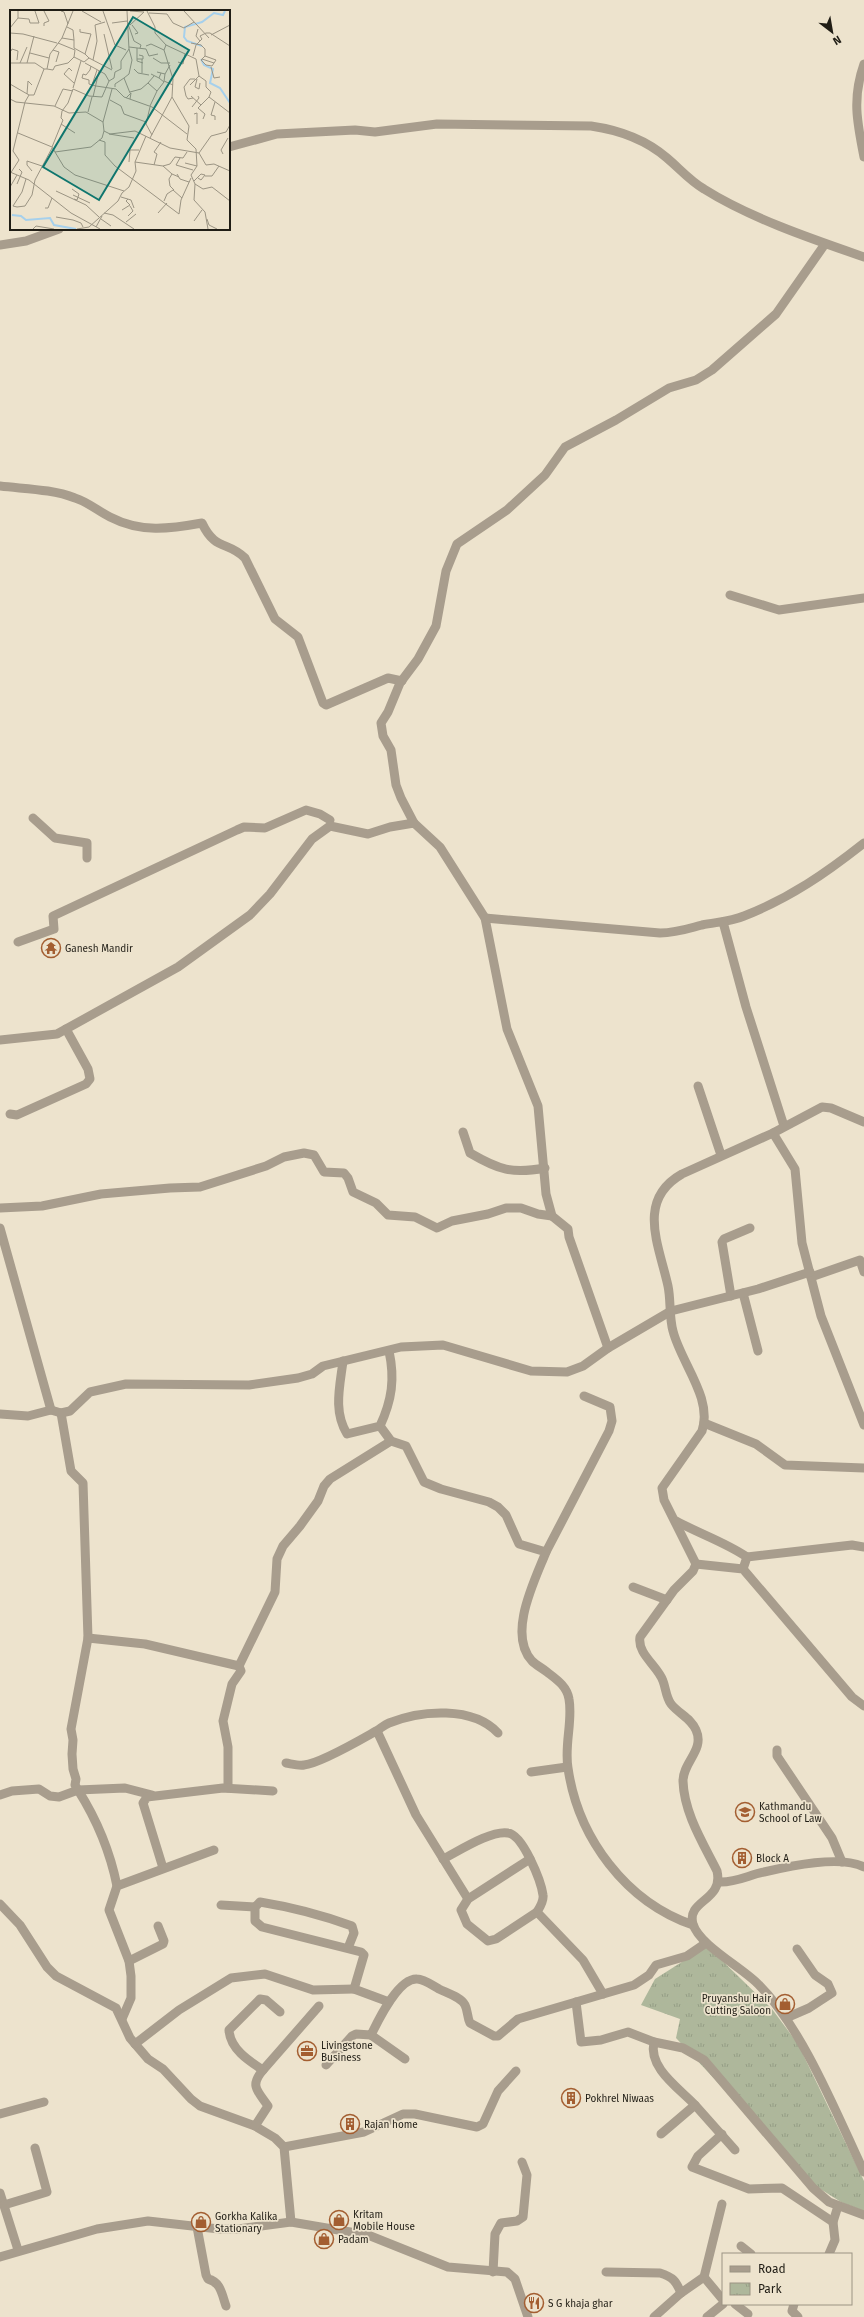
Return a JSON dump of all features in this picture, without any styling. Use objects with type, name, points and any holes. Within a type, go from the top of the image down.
[{"type":"street","points":[[864,64],[856,92],[855,107],[864,157]]},
{"type":"street","points":[[230,147],[277,134],[355,130],[375,132],[437,124],[591,126],[607,129],[639,140],[654,148],[704,189],[748,212],[825,244],[864,257]]},
{"type":"street","points":[[0,245],[33,240],[57,230]]},
{"type":"street","points":[[552,1216],[546,1194],[545,1168],[538,1106],[507,1029],[485,918],[440,848],[414,823],[396,785],[391,750],[383,736],[381,723],[388,712],[402,681],[418,659],[436,626],[446,571],[457,544],[507,510],[545,475],[565,447],[616,420],[669,388],[696,380],[712,370],[776,314],[825,244]]},
{"type":"street","points":[[0,486],[53,491],[76,498],[110,517],[145,529],[158,530],[202,523],[212,540],[241,554],[245,558],[275,619],[298,636],[323,703],[326,705],[388,678],[402,681]]},
{"type":"street","points":[[730,595],[779,610],[864,598]]},
{"type":"street","points":[[18,942],[54,929],[53,916],[244,827],[265,828],[306,810],[320,814],[330,820]]},
{"type":"street","points":[[33,818],[54,838],[87,843],[87,858]]},
{"type":"street","points":[[0,1040],[57,1034],[178,967],[250,915],[270,894],[312,839],[330,826],[368,834],[390,827],[414,823]]},
{"type":"street","points":[[485,918],[660,933],[684,931],[702,925],[723,922],[744,916],[810,883],[864,843]]},
{"type":"street","points":[[723,922],[746,1008],[784,1126]]},
{"type":"street","points":[[10,1114],[17,1114],[86,1084],[90,1079],[88,1069],[66,1029]]},
{"type":"street","points":[[698,1086],[721,1155]]},
{"type":"street","points":[[864,1122],[831,1108],[822,1108],[784,1126],[773,1133],[721,1155],[672,1180],[657,1197],[653,1224],[668,1287],[672,1331],[702,1402],[704,1423],[702,1431],[662,1488],[664,1500],[676,1521],[696,1564],[693,1571],[667,1600],[640,1637],[639,1643],[641,1650],[663,1681],[666,1696],[672,1705],[691,1722],[697,1731],[699,1742],[686,1769],[683,1779],[685,1795],[692,1816],[717,1871],[719,1882],[716,1888],[694,1910],[692,1917],[693,1926],[706,1943],[760,1985],[786,2018],[834,2108],[864,2172]]},
{"type":"street","points":[[463,1132],[470,1153],[487,1162],[504,1169],[522,1173],[545,1168]]},
{"type":"street","points":[[773,1133],[795,1170],[802,1243],[810,1274],[828,1337],[864,1425]]},
{"type":"street","points":[[0,1208],[42,1206],[101,1194],[200,1187],[266,1166],[284,1157],[304,1153],[314,1155],[324,1172],[344,1173],[348,1178],[353,1192],[376,1203],[384,1213],[393,1217],[411,1216],[437,1228],[452,1221],[488,1214],[506,1208],[521,1208],[538,1214],[552,1216],[568,1229],[569,1238],[608,1348]]},
{"type":"street","points":[[0,1228],[51,1410]]},
{"type":"street","points":[[731,1296],[722,1242],[724,1239],[750,1228]]},
{"type":"street","points":[[0,1414],[28,1416],[51,1410],[61,1413],[70,1411],[90,1392],[100,1388],[126,1384],[249,1385],[298,1378],[312,1374],[323,1366],[401,1347],[443,1344],[516,1367],[550,1372],[567,1372],[583,1366],[608,1348],[671,1311],[743,1293],[862,1259],[864,1272]]},
{"type":"street","points":[[743,1293],[758,1351]]},
{"type":"street","points":[[380,1426],[388,1409],[394,1373],[389,1351]]},
{"type":"street","points":[[343,1361],[337,1408],[341,1425],[347,1434],[380,1426]]},
{"type":"street","points":[[584,1396],[608,1405],[612,1411],[609,1431],[546,1552],[532,1585],[522,1622],[523,1636],[531,1660],[562,1683],[569,1698],[567,1766],[580,1813],[599,1850],[623,1882],[648,1902],[672,1918],[693,1926]]},
{"type":"street","points":[[61,1413],[71,1471],[83,1483],[88,1638],[71,1729],[73,1740],[73,1770],[76,1779],[75,1785],[98,1825],[112,1864],[116,1886],[109,1910],[129,1961],[131,1998],[122,2019]]},
{"type":"street","points":[[704,1423],[756,1444],[785,1465],[864,1468]]},
{"type":"street","points":[[380,1426],[391,1441],[406,1446],[424,1482],[441,1489],[489,1502],[498,1507],[506,1515],[519,1544],[546,1552]]},
{"type":"street","points":[[228,1788],[228,1747],[223,1721],[232,1684],[241,1671],[239,1666],[275,1592],[277,1559],[283,1546],[318,1501],[324,1486],[330,1479],[391,1441]]},
{"type":"street","points":[[676,1521],[695,1532],[728,1544],[747,1557],[852,1545],[864,1547]]},
{"type":"street","points":[[743,1569],[747,1557]]},
{"type":"street","points":[[696,1564],[743,1569],[852,1697],[864,1706]]},
{"type":"street","points":[[633,1587],[667,1600]]},
{"type":"street","points":[[88,1638],[145,1644],[239,1666]]},
{"type":"street","points":[[286,1763],[305,1765],[326,1757],[377,1731],[387,1723],[404,1718],[453,1713],[482,1721],[492,1726],[498,1733]]},
{"type":"street","points":[[377,1731],[416,1816],[468,1898]]},
{"type":"street","points":[[777,1750],[777,1756],[832,1838],[842,1862]]},
{"type":"street","points":[[531,1772],[567,1766]]},
{"type":"street","points":[[0,1794],[12,1790],[39,1789],[50,1796],[59,1797],[78,1790],[125,1788],[152,1795],[228,1788],[274,1791]]},
{"type":"street","points":[[152,1795],[147,1797],[143,1803],[163,1868]]},
{"type":"street","points":[[443,1858],[490,1836],[509,1833],[517,1836],[530,1859],[543,1896],[537,1912],[496,1939],[488,1941],[477,1934],[463,1918],[461,1910],[468,1898],[530,1859]]},
{"type":"street","points":[[116,1886],[214,1850]]},
{"type":"street","points":[[719,1882],[729,1882],[763,1872],[842,1862],[864,1867]]},
{"type":"street","points":[[348,1948],[354,1933],[352,1926],[327,1917],[270,1904],[257,1903],[255,1907],[255,1921],[262,1927],[361,1952],[364,1955],[354,1989]]},
{"type":"street","points":[[0,1904],[20,1925],[47,1967],[56,1976],[116,2008],[130,2038],[135,2044],[148,2058],[163,2069],[200,2106],[255,2126],[275,2138],[284,2147],[291,2222]]},
{"type":"street","points":[[221,1906],[255,1907]]},
{"type":"street","points":[[537,1912],[583,1960],[603,1994]]},
{"type":"street","points":[[129,1961],[163,1944],[158,1926]]},
{"type":"street","points":[[371,2035],[389,2002],[404,1984],[410,1980],[416,1979],[424,1981],[460,2000],[465,2005],[470,2023],[494,2036],[502,2033],[518,2019],[634,1985],[649,1975],[656,1965],[687,1956],[706,1943]]},
{"type":"street","points":[[786,2018],[809,2008],[832,1993],[828,1984],[815,1975],[796,1948]]},
{"type":"street","points":[[135,2044],[180,2010],[231,1978],[265,1974],[313,1990],[354,1989],[389,2002]]},
{"type":"street","points":[[263,2070],[246,2059],[240,2052],[229,2035],[229,2030],[260,1999],[266,2000],[280,2012]]},
{"type":"street","points":[[576,2002],[581,2042],[601,2040],[628,2032],[654,2042],[683,2048],[704,2060],[813,2188],[829,2202],[864,2215]]},
{"type":"street","points":[[255,2126],[268,2106],[255,2086],[256,2078],[319,2006]]},
{"type":"street","points":[[326,2065],[352,2036],[356,2034],[371,2035],[405,2059]]},
{"type":"street","points":[[654,2042],[654,2058],[658,2066],[722,2134],[735,2150]]},
{"type":"street","points":[[284,2147],[364,2132],[403,2114],[415,2114],[477,2127],[483,2124],[498,2091],[516,2071]]},
{"type":"street","points":[[0,2114],[44,2102]]},
{"type":"street","points":[[661,2134],[695,2105]]},
{"type":"street","points":[[722,2134],[698,2156],[692,2166],[749,2189],[782,2188],[833,2222]]},
{"type":"street","points":[[4,2205],[47,2192],[35,2148]]},
{"type":"street","points":[[493,2272],[496,2234],[501,2224],[506,2221],[517,2221],[523,2218],[527,2175],[522,2162]]},
{"type":"street","points":[[0,2193],[18,2250]]},
{"type":"street","points":[[654,2317],[681,2292],[704,2276],[722,2204]]},
{"type":"street","points":[[829,2253],[835,2240],[833,2222],[838,2206]]},
{"type":"street","points":[[0,2257],[18,2250],[97,2229],[148,2221],[197,2227],[238,2229],[291,2222],[368,2235],[448,2267],[507,2272],[515,2279],[528,2317]]},
{"type":"street","points":[[197,2227],[206,2275],[208,2279],[216,2282],[219,2286],[226,2306]]},
{"type":"street","points":[[741,2246],[750,2253]]},
{"type":"street","points":[[606,2272],[660,2273],[675,2280],[681,2292]]},
{"type":"street","points":[[704,2276],[722,2299]]},
{"type":"street","points":[[707,2317],[722,2305]]},
{"type":"street","points":[[736,2305],[748,2314]]},
{"type":"street","points":[[794,2305],[792,2311],[798,2317]]},
{"type":"green space","points":[[707,1946],[772,2009],[798,2044],[864,2181],[864,2211],[841,2202],[814,2185],[676,2038],[680,2019],[641,2005],[655,1979]]},
{"type":"place","name":"Ganesh Mandir","points":[[51,948]]},
{"type":"place","name":"Kathmandu School of Law","points":[[745,1812]]},
{"type":"place","name":"Block A","points":[[742,1858]]},
{"type":"place","name":"Pruyanshu Hair Cutting Saloon","points":[[785,2004]]},
{"type":"place","name":"Livingstone Business","points":[[307,2051]]},
{"type":"place","name":"Pokhrel Niwaas","points":[[571,2098]]},
{"type":"place","name":"Rajan home","points":[[350,2124]]},
{"type":"place","name":"Kritam Mobile House","points":[[339,2220]]},
{"type":"place","name":"Gorkha Kalika Stationary","points":[[201,2222]]},
{"type":"place","name":"Padam","points":[[324,2239]]},
{"type":"place","name":"S G khaja ghar","points":[[534,2303]]}]
